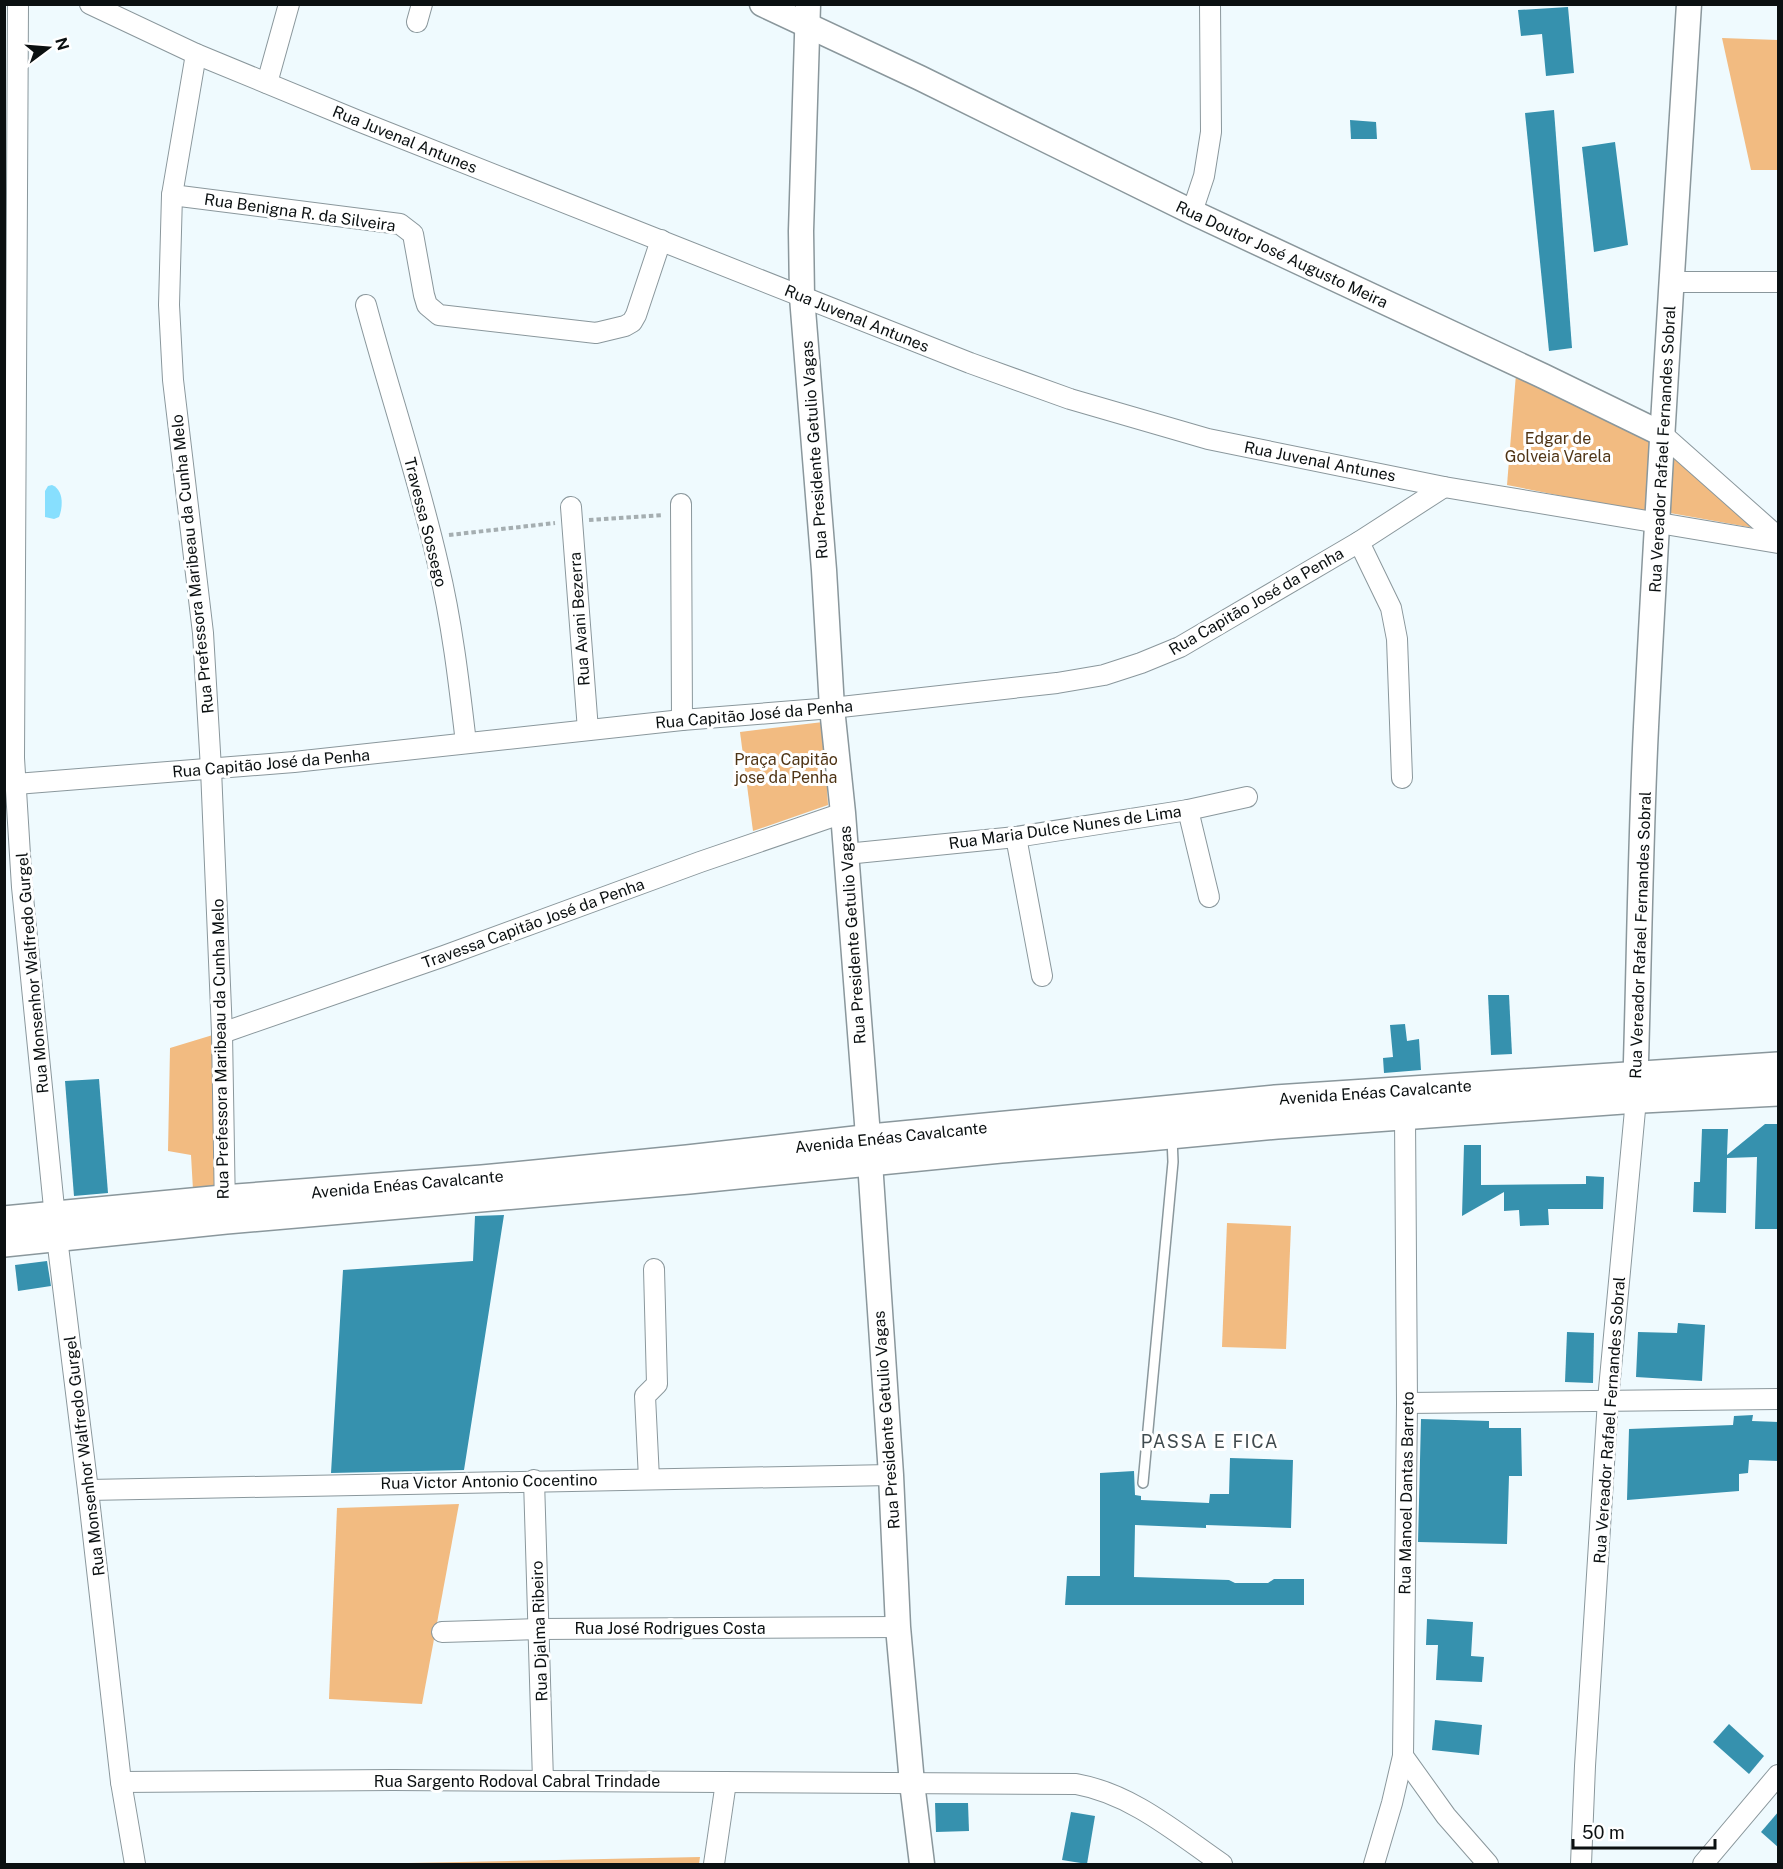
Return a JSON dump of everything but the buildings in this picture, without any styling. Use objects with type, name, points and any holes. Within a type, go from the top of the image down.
[{"type":"main road","name":"Avenida Enéas Cavalcante","points":[[1000,1137],[1172,1135],[1276,1112],[1405,1117],[1635,1088],[1779,1066]]},
{"type":"main road","name":"Avenida Enéas Cavalcante","points":[[4,1220],[56,1226],[354,1199],[482,1179],[688,1170],[868,1150],[1276,1112],[1635,1088],[1779,1092]]},
{"type":"main road","name":"Avenida Enéas Cavalcante","points":[[4,1243],[56,1226]]},
{"type":"street","name":"Rua Monsenhor Walfredo Gurgel","points":[[18,4],[9,758],[16,784],[23,898],[56,1226],[121,1782],[135,1864]]},
{"type":"street","name":"Rua Juvenal Antunes","points":[[90,4],[196,54],[372,127],[970,363],[1070,399],[1208,439],[1444,487],[1779,543]]},
{"type":"street","points":[[267,83],[289,4]]},
{"type":"street","name":"Rua Doutor José Augusto Meira","points":[[762,4],[808,15],[920,78],[1192,212],[1662,434],[1779,537]]},
{"type":"street","points":[[1192,212],[1203,176],[1211,132],[1209,4]]},
{"type":"street","name":"Rua Vereador Rafael Fernandes Sobral","points":[[1581,1864],[1608,1400],[1635,1110],[1646,731],[1689,4]]},
{"type":"street","name":"Rua Presidente Getulio Vagas","points":[[808,15],[801,231],[802,297],[868,1150],[891,1475],[898,1626],[912,1783],[922,1864]]},
{"type":"street","name":"Rua Prefessora Maribeau da Cunha Melo","points":[[196,54],[172,195],[169,305],[174,380],[202,633],[211,769],[222,1032],[225,1209]]},
{"type":"street","name":"Rua Benigna R. da Silveira","points":[[172,195],[400,224],[413,234],[427,305],[439,315],[596,333],[632,322],[662,240]]},
{"type":"street","points":[[1673,282],[1779,282]]},
{"type":"street","name":"Travessa Sossego","points":[[366,305],[424,505],[438,564],[450,625],[466,743]]},
{"type":"street","name":"Rua Capitão José da Penha","points":[[16,784],[211,769],[682,720],[832,708],[1057,683],[1104,675],[1180,647],[1359,542],[1444,487]]},
{"type":"street","points":[[681,509],[682,720]]},
{"type":"street","name":"Rua Avani Bezerra","points":[[571,514],[588,730]]},
{"type":"street","points":[[1359,542],[1391,608],[1395,628],[1402,778]]},
{"type":"street","name":"Rua Maria Dulce Nunes de Lima","points":[[846,854],[1016,837],[1188,810],[1247,798]]},
{"type":"street","points":[[1188,810],[1209,897]]},
{"type":"street","name":"Travessa Capitão José da Penha","points":[[222,1032],[444,956],[700,862],[843,813]]},
{"type":"street","points":[[1016,837],[1042,976]]},
{"type":"street","name":"Rua Manoel Dantas Barreto","points":[[1374,1864],[1403,1756],[1407,1403],[1405,1117]]},
{"type":"street","points":[[649,1479],[645,1396],[657,1384],[654,1269]]},
{"type":"street","points":[[1407,1403],[1779,1399]]},
{"type":"street","name":"Rua Victor Antonio Cocentino","points":[[88,1490],[891,1475]]},
{"type":"street","name":"Rua Djalma Ribeiro","points":[[534,1480],[543,1781]]},
{"type":"street","name":"Rua José Rodrigues Costa","points":[[442,1632],[898,1626]]},
{"type":"street","points":[[1403,1756],[1446,1816],[1488,1864]]},
{"type":"street","points":[[1703,1864],[1779,1775]]},
{"type":"street","name":"Rua Sargento Rodoval Cabral Trindade","points":[[121,1782],[543,1781],[1076,1785],[1094,1788],[1131,1803],[1222,1864]]},
{"type":"street","points":[[714,1864],[726,1782]]},
{"type":"lane","points":[[1143,1483],[1173,1162],[1172,1135]]},
{"type":"path","points":[[431,538],[571,514],[681,509]]},
{"type":"green space","points":[[1722,38],[1778,40],[1778,170],[1751,170]]},
{"type":"green space","name":"Edgar de Golveia Varela","points":[[1516,374],[1652,439],[1648,513],[1507,485]]},
{"type":"green space","points":[[1672,456],[1754,528],[1670,513]]},
{"type":"green space","name":"Praça Capitão jose da Penha","points":[[823,722],[828,805],[753,831],[740,732]]},
{"type":"green space","points":[[216,1034],[219,1186],[193,1190],[191,1155],[168,1151],[170,1048]]},
{"type":"green space","points":[[1227,1223],[1291,1226],[1286,1349],[1222,1347]]},
{"type":"green space","points":[[459,1504],[422,1704],[329,1699],[337,1508]]},
{"type":"green space","points":[[700,1857],[699,1864],[357,1864]]},
{"type":"water","points":[[52,485],[61,495],[59,517],[54,519],[45,517],[45,491],[48,486]]},
{"type":"district","name":"PASSA E FICA","points":[[1210,1442]]}]
